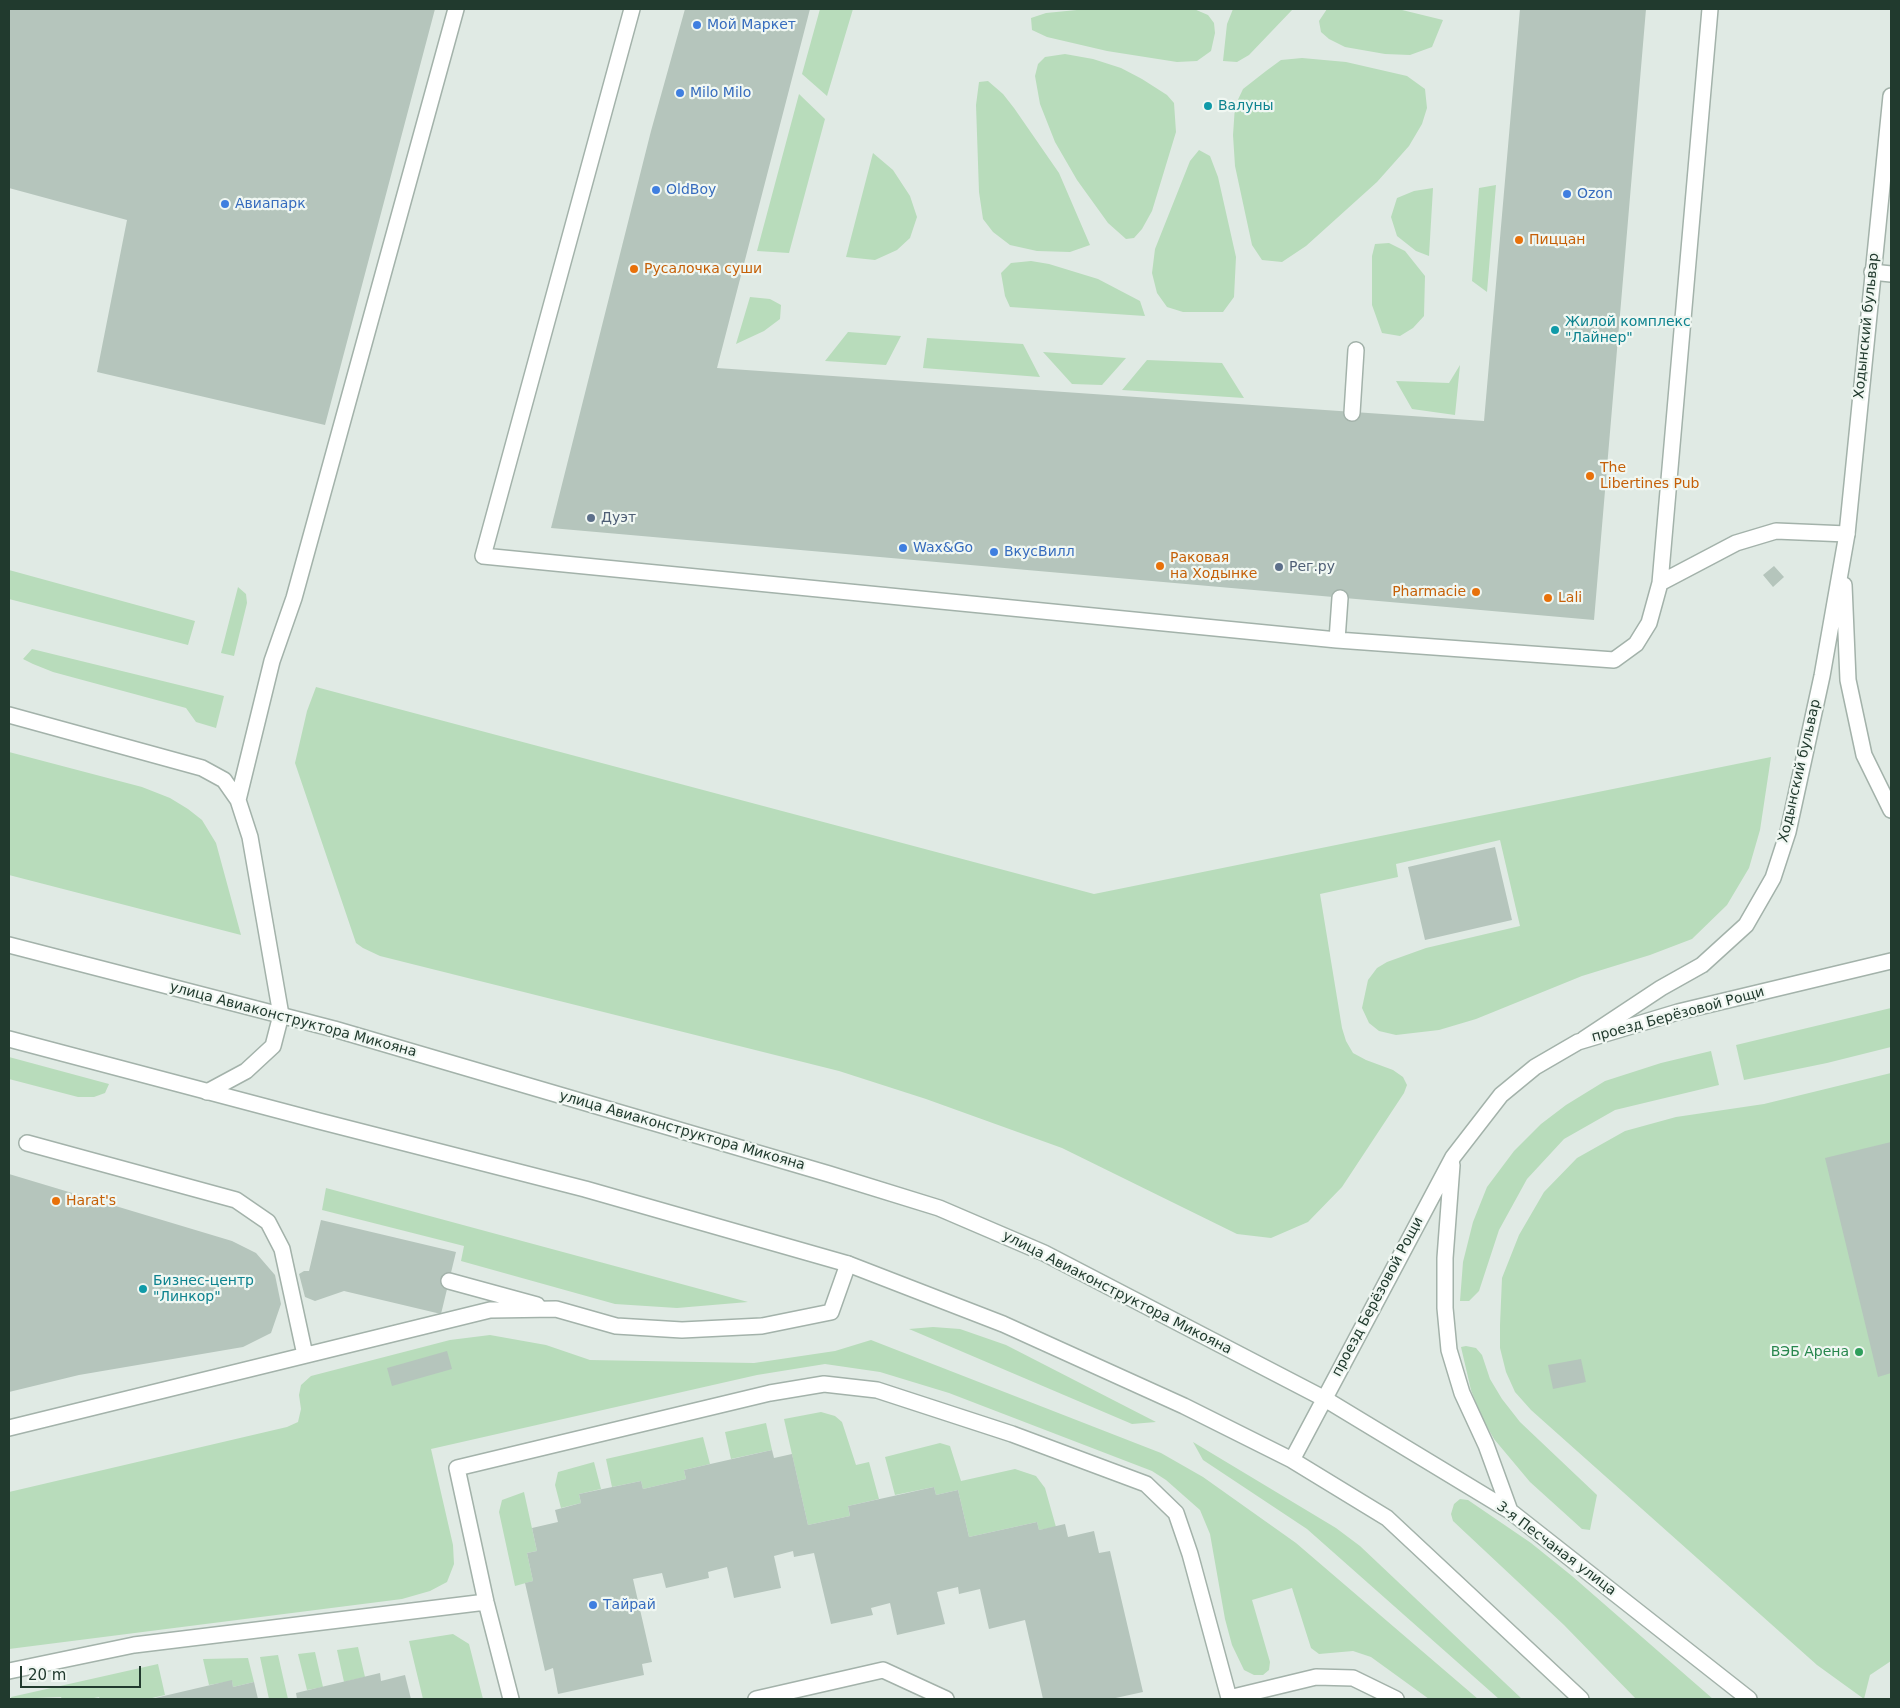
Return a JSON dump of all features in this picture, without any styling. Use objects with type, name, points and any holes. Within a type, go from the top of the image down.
[{"type":"street","points":[[238,800],[272,661],[296,588],[456,9]]},
{"type":"street","points":[[632,9],[483,556],[1337,640],[1614,660],[1636,644],[1649,623],[1660,583],[1710,9]]},
{"type":"street","name":"Ходынский бульвар","points":[[1578,1042],[1661,988],[1702,965],[1746,925],[1773,878],[1788,832],[1806,757],[1847,534],[1891,96]]},
{"type":"street","points":[[1872,272],[1891,274]]},
{"type":"street","points":[[1352,413],[1356,350]]},
{"type":"street","points":[[1660,583],[1736,543],[1776,532],[1847,534]]},
{"type":"street","name":"Ходынский бульвар","points":[[1843,556],[1848,680],[1864,755],[1891,810]]},
{"type":"street","points":[[1337,640],[1340,598]]},
{"type":"street","points":[[9,715],[202,768],[224,780],[238,800],[250,837],[282,1015],[273,1046],[246,1071],[207,1092]]},
{"type":"street","name":"улица Авиаконструктора Микояна","points":[[9,945],[282,1015],[939,1208],[1044,1253],[1325,1399]]},
{"type":"street","name":"проезд Берёзовой Рощи","points":[[1292,1460],[1453,1157],[1501,1095],[1536,1067],[1578,1042],[1678,1012],[1891,961]]},
{"type":"street","points":[[9,1039],[585,1189],[848,1264],[1002,1324],[1184,1406],[1292,1460],[1387,1518],[1582,1699]]},
{"type":"street","points":[[27,1142],[236,1200],[268,1222],[282,1249],[305,1356]]},
{"type":"street","points":[[1453,1157],[1446,1258],[1445,1308],[1449,1350],[1462,1393],[1486,1445],[1510,1511]]},
{"type":"street","points":[[449,1281],[616,1326],[682,1330],[762,1326],[831,1312],[848,1264]]},
{"type":"street","points":[[9,1428],[490,1310],[556,1309]]},
{"type":"street","points":[[511,1699],[486,1602],[457,1468],[770,1393],[824,1384],[878,1390],[1012,1434],[1146,1484],[1176,1513],[1190,1554],[1227,1699],[1316,1677],[1353,1678],[1388,1693],[1396,1699]]},
{"type":"street","name":"3-я Песчаная улица","points":[[1325,1399],[1510,1511],[1749,1699]]},
{"type":"street","points":[[9,1671],[134,1645],[486,1602]]},
{"type":"street","points":[[756,1699],[882,1670],[946,1699]]},
{"type":"green space","points":[[820,9],[853,9],[827,96],[802,74]]},
{"type":"green space","points":[[1087,9],[1194,9],[1208,15],[1214,23],[1215,33],[1211,51],[1197,61],[1177,62],[1107,51],[1047,37],[1032,30],[1031,18],[1046,13]]},
{"type":"green space","points":[[1233,9],[1293,9],[1249,55],[1237,62],[1223,61],[1227,24]]},
{"type":"green space","points":[[1327,9],[1398,9],[1443,20],[1432,47],[1410,55],[1385,54],[1345,47],[1329,39],[1321,32],[1319,21]]},
{"type":"green space","points":[[1065,54],[1093,59],[1121,68],[1167,95],[1174,103],[1176,132],[1152,211],[1142,229],[1134,238],[1126,239],[1108,223],[1077,180],[1055,142],[1040,104],[1035,76],[1038,64],[1045,57]]},
{"type":"green space","points":[[1302,58],[1346,62],[1407,76],[1425,89],[1427,108],[1422,124],[1409,146],[1377,182],[1306,246],[1282,262],[1262,260],[1252,245],[1235,166],[1233,135],[1235,106],[1243,89],[1281,60]]},
{"type":"green space","points":[[988,81],[1003,94],[1014,108],[1059,173],[1090,245],[1070,252],[1037,251],[1010,245],[993,232],[983,219],[979,192],[976,105],[979,82]]},
{"type":"green space","points":[[799,94],[825,119],[789,253],[757,251]]},
{"type":"green space","points":[[1199,150],[1210,156],[1218,177],[1236,257],[1234,297],[1223,312],[1183,312],[1167,307],[1157,293],[1152,273],[1155,249],[1190,161]]},
{"type":"green space","points":[[873,153],[893,170],[910,196],[917,217],[910,238],[897,250],[875,260],[846,257]]},
{"type":"green space","points":[[1496,185],[1487,292],[1472,281],[1479,188]]},
{"type":"green space","points":[[1433,188],[1429,256],[1416,251],[1397,236],[1391,217],[1397,198],[1414,191]]},
{"type":"green space","points":[[1389,243],[1405,251],[1425,276],[1424,316],[1413,328],[1400,336],[1382,333],[1372,305],[1372,256],[1375,244]]},
{"type":"green space","points":[[1031,261],[1049,264],[1098,279],[1140,301],[1145,316],[1010,307],[1005,296],[1001,273],[1011,263]]},
{"type":"green space","points":[[750,297],[770,299],[781,305],[780,319],[764,331],[736,344]]},
{"type":"green space","points":[[848,332],[901,336],[886,365],[825,361]]},
{"type":"green space","points":[[927,338],[1023,344],[1040,377],[923,368]]},
{"type":"green space","points":[[1043,352],[1126,358],[1102,385],[1072,384]]},
{"type":"green space","points":[[1147,360],[1222,363],[1244,398],[1122,390]]},
{"type":"green space","points":[[1460,365],[1455,415],[1412,409],[1396,381],[1449,383]]},
{"type":"green space","points":[[9,570],[195,621],[188,645],[9,599]]},
{"type":"green space","points":[[238,587],[246,594],[247,603],[234,656],[221,653]]},
{"type":"green space","points":[[32,649],[224,696],[216,728],[196,722],[186,708],[53,672],[23,659]]},
{"type":"green space","points":[[316,687],[1094,894],[1771,757],[1760,830],[1749,868],[1727,905],[1692,939],[1650,955],[1582,976],[1476,1019],[1439,1030],[1396,1035],[1379,1031],[1369,1023],[1362,1008],[1368,980],[1377,968],[1387,962],[1426,948],[1520,926],[1500,840],[1396,864],[1398,877],[1320,894],[1342,1028],[1346,1041],[1353,1053],[1393,1070],[1403,1077],[1407,1085],[1404,1093],[1342,1187],[1308,1222],[1271,1238],[1237,1234],[1062,1148],[926,1099],[839,1071],[380,956],[363,948],[356,943],[295,763],[307,711]]},
{"type":"green space","points":[[9,752],[142,787],[170,798],[202,820],[216,843],[241,935],[9,875]]},
{"type":"green space","points":[[1891,1008],[1891,1047],[1827,1063],[1744,1080],[1736,1045]]},
{"type":"green space","points":[[1711,1051],[1719,1085],[1615,1110],[1564,1139],[1527,1179],[1499,1230],[1479,1291],[1469,1301],[1460,1301],[1463,1262],[1473,1222],[1487,1187],[1514,1151],[1541,1124],[1566,1105],[1605,1081],[1661,1063]]},
{"type":"green space","points":[[9,1057],[109,1084],[105,1093],[94,1097],[78,1097],[9,1079]]},
{"type":"green space","points":[[1891,1073],[1891,1661],[1870,1675],[1864,1699],[1817,1665],[1531,1410],[1515,1392],[1506,1372],[1500,1348],[1502,1278],[1519,1235],[1544,1192],[1577,1158],[1625,1131],[1676,1117],[1764,1104]]},
{"type":"green space","points":[[326,1188],[748,1302],[677,1308],[615,1304],[461,1261],[464,1246],[322,1210]]},
{"type":"green space","points":[[933,1327],[960,1329],[1006,1345],[1156,1422],[1132,1424],[909,1329]]},
{"type":"green space","points":[[490,1335],[546,1345],[590,1360],[754,1363],[835,1351],[871,1340],[1161,1453],[1203,1477],[1296,1543],[1478,1699],[1429,1699],[1371,1657],[1353,1651],[1319,1654],[1311,1648],[1292,1588],[1252,1600],[1270,1662],[1269,1670],[1263,1675],[1254,1675],[1244,1670],[1232,1645],[1225,1619],[1210,1534],[1200,1510],[1166,1480],[1152,1471],[949,1393],[880,1372],[825,1364],[757,1375],[431,1449],[453,1545],[454,1564],[447,1582],[430,1591],[402,1599],[9,1649],[9,1492],[287,1427],[298,1422],[301,1409],[299,1395],[301,1385],[311,1376],[450,1340]]},
{"type":"green space","points":[[1461,1347],[1476,1348],[1482,1355],[1490,1379],[1502,1399],[1520,1422],[1597,1495],[1590,1530],[1582,1529],[1530,1482],[1494,1439],[1481,1416],[1471,1390]]},
{"type":"green space","points":[[821,1412],[835,1416],[842,1422],[856,1465],[869,1462],[879,1499],[848,1506],[850,1516],[808,1525],[784,1419]]},
{"type":"green space","points":[[766,1423],[772,1450],[731,1459],[725,1432]]},
{"type":"green space","points":[[703,1437],[710,1464],[684,1470],[686,1479],[643,1489],[641,1481],[612,1487],[606,1459]]},
{"type":"green space","points":[[1193,1442],[1336,1528],[1360,1546],[1522,1699],[1499,1699],[1307,1529],[1203,1460]]},
{"type":"green space","points":[[940,1443],[950,1446],[961,1481],[1015,1469],[1036,1476],[1045,1488],[1056,1527],[1039,1530],[1037,1522],[969,1537],[958,1490],[936,1495],[934,1487],[895,1495],[885,1457]]},
{"type":"green space","points":[[594,1462],[601,1489],[579,1494],[581,1503],[561,1508],[555,1485],[558,1472]]},
{"type":"green space","points":[[524,1492],[537,1551],[527,1553],[533,1581],[515,1586],[499,1512],[502,1500]]},
{"type":"green space","points":[[1460,1499],[1468,1500],[1531,1543],[1572,1576],[1713,1699],[1636,1699],[1564,1625],[1453,1521],[1451,1514],[1454,1504]]},
{"type":"green space","points":[[453,1634],[469,1644],[483,1699],[423,1699],[409,1641]]},
{"type":"green space","points":[[358,1647],[365,1677],[344,1682],[337,1650]]},
{"type":"green space","points":[[315,1652],[323,1687],[307,1690],[298,1654]]},
{"type":"green space","points":[[278,1655],[288,1699],[269,1699],[260,1657]]},
{"type":"green space","points":[[248,1658],[254,1682],[233,1687],[232,1681],[209,1685],[203,1659]]},
{"type":"green space","points":[[158,1664],[165,1695],[148,1699],[100,1699],[99,1697],[62,1699],[61,1697],[12,1699],[11,1697]]},
{"type":"building","name":"Авиапарк","points":[[9,9],[435,9],[325,425],[97,372],[127,220],[9,188]]},
{"type":"building","name":"Жилой комплекс \"Лайнер\"","points":[[685,9],[810,9],[717,368],[1484,421],[1520,9],[1646,9],[1594,620],[551,528],[651,131]]},
{"type":"building","points":[[1774,566],[1784,577],[1773,587],[1763,575]]},
{"type":"building","points":[[1495,847],[1512,920],[1425,940],[1408,867]]},
{"type":"building","points":[[1891,1142],[1891,1373],[1878,1377],[1825,1158]]},
{"type":"building","name":"Бизнес-центр \"Линкор\"","points":[[9,1174],[232,1241],[256,1253],[275,1275],[281,1304],[271,1333],[243,1347],[79,1375],[9,1392]]},
{"type":"building","points":[[321,1220],[456,1252],[441,1314],[344,1291],[315,1301],[305,1297],[299,1274],[309,1271]]},
{"type":"building","points":[[447,1351],[452,1369],[392,1386],[387,1368]]},
{"type":"building","points":[[1581,1359],[1586,1382],[1553,1389],[1548,1365]]},
{"type":"building","points":[[772,1450],[774,1458],[792,1454],[808,1525],[850,1516],[848,1506],[934,1487],[936,1495],[958,1490],[969,1537],[1037,1522],[1039,1530],[1065,1524],[1068,1537],[1094,1531],[1099,1553],[1110,1551],[1143,1692],[1111,1699],[1043,1699],[1025,1620],[989,1629],[980,1589],[959,1594],[958,1587],[937,1592],[945,1624],[897,1635],[890,1603],[871,1608],[873,1615],[831,1624],[814,1553],[794,1557],[793,1551],[774,1556],[781,1588],[734,1598],[727,1567],[708,1572],[709,1578],[666,1588],[662,1573],[633,1579],[652,1662],[642,1664],[644,1675],[558,1694],[553,1668],[545,1671],[525,1583],[533,1581],[527,1553],[537,1551],[532,1528],[558,1522],[555,1510],[581,1503],[579,1494],[641,1481],[643,1489],[686,1479],[684,1470]]},
{"type":"building","points":[[380,1673],[381,1681],[405,1675],[411,1699],[297,1699],[296,1693]]},
{"type":"building","points":[[232,1680],[233,1687],[254,1682],[258,1699],[151,1699]]},
{"type":"place","name":"Мой Маркет","points":[[697,25]]},
{"type":"place","name":"Milo Milo","points":[[680,93]]},
{"type":"place","name":"Валуны","points":[[1208,106]]},
{"type":"place","name":"OldBoy","points":[[656,190]]},
{"type":"place","name":"Ozon","points":[[1567,194]]},
{"type":"place","name":"Авиапарк","points":[[225,204]]},
{"type":"place","name":"Пиццан","points":[[1519,240]]},
{"type":"place","name":"Русалочка суши","points":[[634,269]]},
{"type":"place","name":"Жилой комплекс \"Лайнер\"","points":[[1555,330]]},
{"type":"place","name":"The Libertines Pub","points":[[1590,476]]},
{"type":"place","name":"Дуэт","points":[[591,518]]},
{"type":"place","name":"Wax&Go","points":[[903,548]]},
{"type":"place","name":"ВкусВилл","points":[[994,552]]},
{"type":"place","name":"Раковая на Ходынке","points":[[1160,566]]},
{"type":"place","name":"Рег.ру","points":[[1279,567]]},
{"type":"place","name":"Pharmacie","points":[[1476,592]]},
{"type":"place","name":"Lali","points":[[1548,598]]},
{"type":"place","name":"Harat's","points":[[56,1201]]},
{"type":"place","name":"Бизнес-центр \"Линкор\"","points":[[143,1289]]},
{"type":"place","name":"ВЭБ Арена","points":[[1859,1352]]},
{"type":"place","name":"Тайрай","points":[[593,1605]]}]
